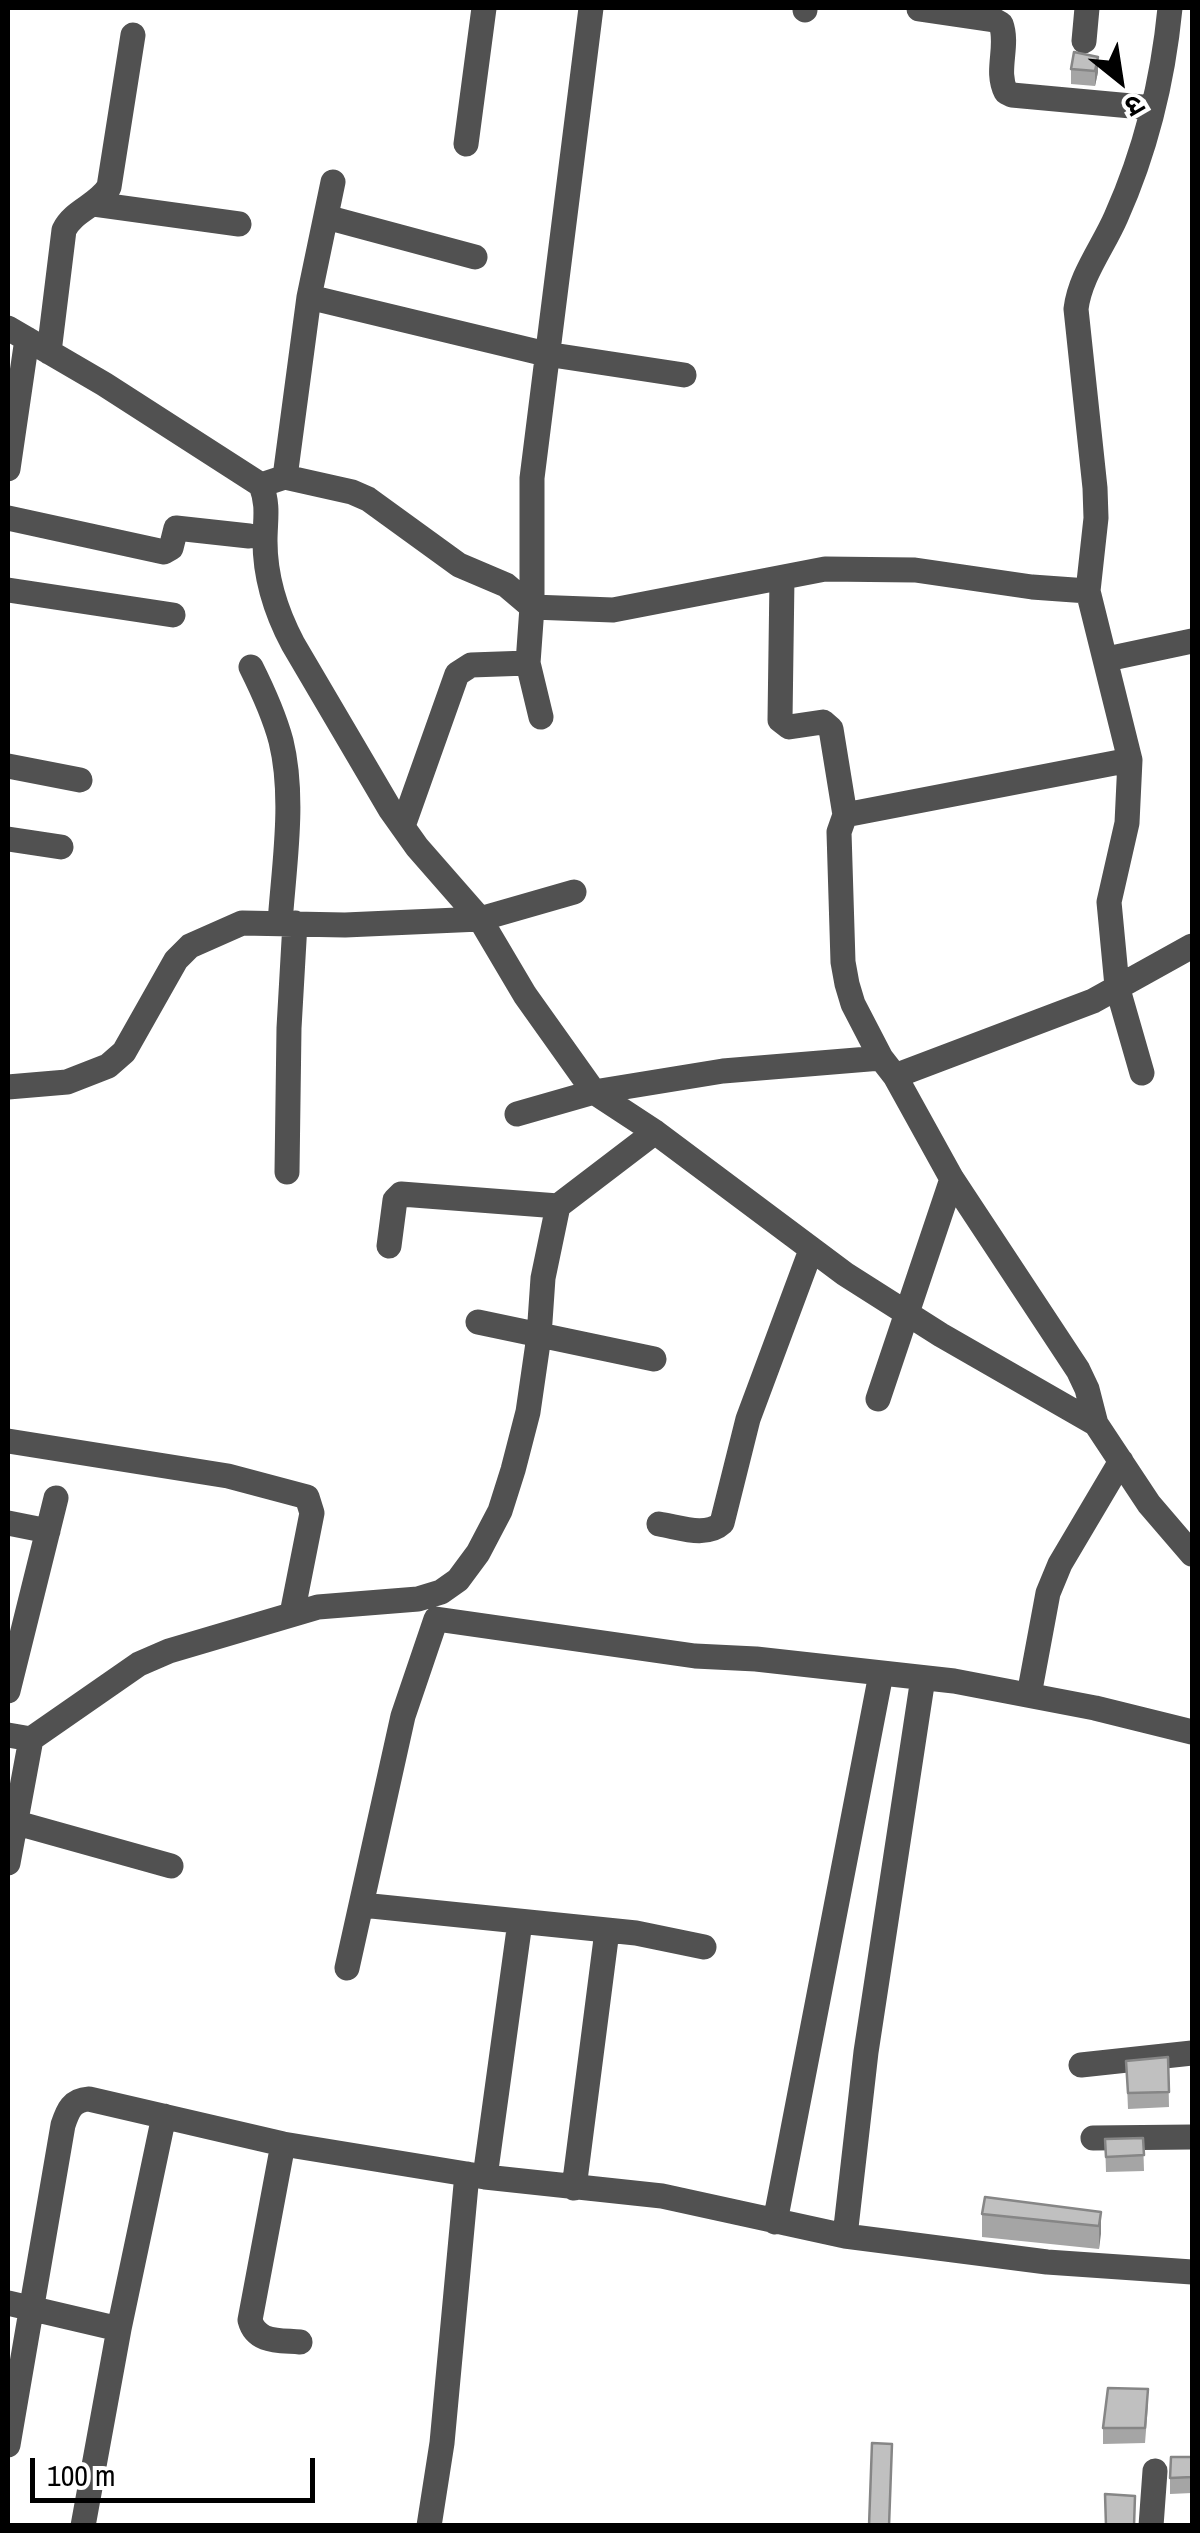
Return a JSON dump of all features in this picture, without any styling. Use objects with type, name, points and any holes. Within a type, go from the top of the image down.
[{"type":"street","points":[[466,144],[484,8]]},
{"type":"street","points":[[541,718],[528,663],[532,478],[591,8]]},
{"type":"street","points":[[1084,41],[1087,8]]},
{"type":"street","points":[[1142,1073],[1118,986],[1109,902],[1127,823],[1130,760],[1088,591],[1096,518],[1095,488],[1078,297],[1116,216],[1147,136],[1164,63],[1170,8]]},
{"type":"street","points":[[920,9],[1001,24],[1001,80],[1006,92],[1012,95],[1153,108]]},
{"type":"street","points":[[8,469],[28,340],[64,230],[75,214],[94,204],[109,187],[134,35]]},
{"type":"street","points":[[334,182],[273,481],[265,542],[271,590],[281,620],[403,826],[480,918],[526,995],[594,1092],[655,1132],[811,1250],[906,1313],[1096,1424]]},
{"type":"street","points":[[94,204],[239,224]]},
{"type":"street","points":[[326,217],[475,257]]},
{"type":"street","points":[[310,297],[546,354],[684,375]]},
{"type":"street","points":[[28,340],[273,481],[352,492],[368,499],[459,565],[506,585],[532,608],[613,610],[825,569],[915,570],[1088,591]]},
{"type":"street","points":[[8,518],[164,552],[170,548],[176,528],[249,536]]},
{"type":"street","points":[[782,578],[780,720],[789,727],[823,722],[831,730],[845,814],[838,832],[843,962],[852,1004],[952,1179],[1078,1370],[1096,1424],[1166,1526],[1192,1554]]},
{"type":"street","points":[[8,590],[173,615]]},
{"type":"street","points":[[1107,659],[1192,641]]},
{"type":"street","points":[[403,826],[458,674],[471,665],[528,663]]},
{"type":"street","points":[[252,668],[275,722],[284,762],[289,1028],[287,1172]]},
{"type":"street","points":[[845,814],[1130,760]]},
{"type":"street","points":[[8,766],[80,780]]},
{"type":"street","points":[[8,839],[61,847]]},
{"type":"street","points":[[8,1087],[67,1082],[108,1066],[124,1052],[176,960],[190,946],[242,923],[345,925],[480,918],[574,892]]},
{"type":"street","points":[[517,1114],[594,1092],[723,1072],[888,1067],[1093,1001],[1192,946]]},
{"type":"street","points":[[8,1863],[17,1823],[19,1737],[169,1650],[318,1607],[418,1599],[441,1592],[458,1580],[478,1553],[500,1511],[528,1412],[543,1278],[558,1206],[655,1132]]},
{"type":"street","points":[[878,1399],[952,1179]]},
{"type":"street","points":[[389,1246],[395,1200],[401,1194],[558,1206]]},
{"type":"street","points":[[659,1524],[704,1531],[722,1523],[748,1419],[811,1250]]},
{"type":"street","points":[[478,1322],[654,1359]]},
{"type":"street","points":[[8,1441],[228,1476],[307,1498],[312,1513],[292,1614]]},
{"type":"street","points":[[1029,1695],[1048,1593],[1060,1564],[1121,1462]]},
{"type":"street","points":[[8,1691],[56,1498]]},
{"type":"street","points":[[8,1523],[48,1531]]},
{"type":"street","points":[[346,1968],[403,1716],[436,1619],[441,1592]]},
{"type":"street","points":[[436,1619],[694,1656],[923,1678],[1029,1695],[1192,1732]]},
{"type":"street","points":[[775,2222],[881,1674]]},
{"type":"street","points":[[845,2236],[866,2052],[923,1678]]},
{"type":"street","points":[[17,1823],[172,1866]]},
{"type":"street","points":[[362,1905],[648,1934],[704,1946]]},
{"type":"street","points":[[429,2526],[476,2176],[520,1922]]},
{"type":"street","points":[[574,2188],[607,1931]]},
{"type":"street","points":[[1081,2065],[1192,2053]]},
{"type":"street","points":[[8,2444],[20,2307],[68,2111],[80,2100],[282,2144],[476,2176],[662,2196],[845,2236],[1048,2262],[1192,2272]]},
{"type":"street","points":[[83,2526],[118,2330],[164,2116]]},
{"type":"street","points":[[1093,2138],[1192,2137]]},
{"type":"street","points":[[282,2144],[250,2320],[260,2337],[300,2342]]},
{"type":"street","points":[[20,2307],[118,2330]]},
{"type":"street","points":[[1151,2526],[1155,2471]]},
{"type":"building","points":[[1074,52],[1098,57],[1095,71],[1071,69]]},
{"type":"building","points":[[1168,2057],[1169,2092],[1128,2093],[1126,2061]]},
{"type":"building","points":[[1143,2138],[1144,2155],[1106,2157],[1105,2139]]},
{"type":"building","points":[[985,2197],[1101,2212],[1099,2226],[982,2214]]},
{"type":"building","points":[[1108,2388],[1148,2389],[1145,2428],[1103,2428]]},
{"type":"building","points":[[872,2443],[892,2444],[889,2526],[869,2526]]},
{"type":"building","points":[[1171,2457],[1192,2457],[1192,2477],[1170,2478]]},
{"type":"building","points":[[1105,2494],[1135,2496],[1134,2526],[1106,2526]]}]
